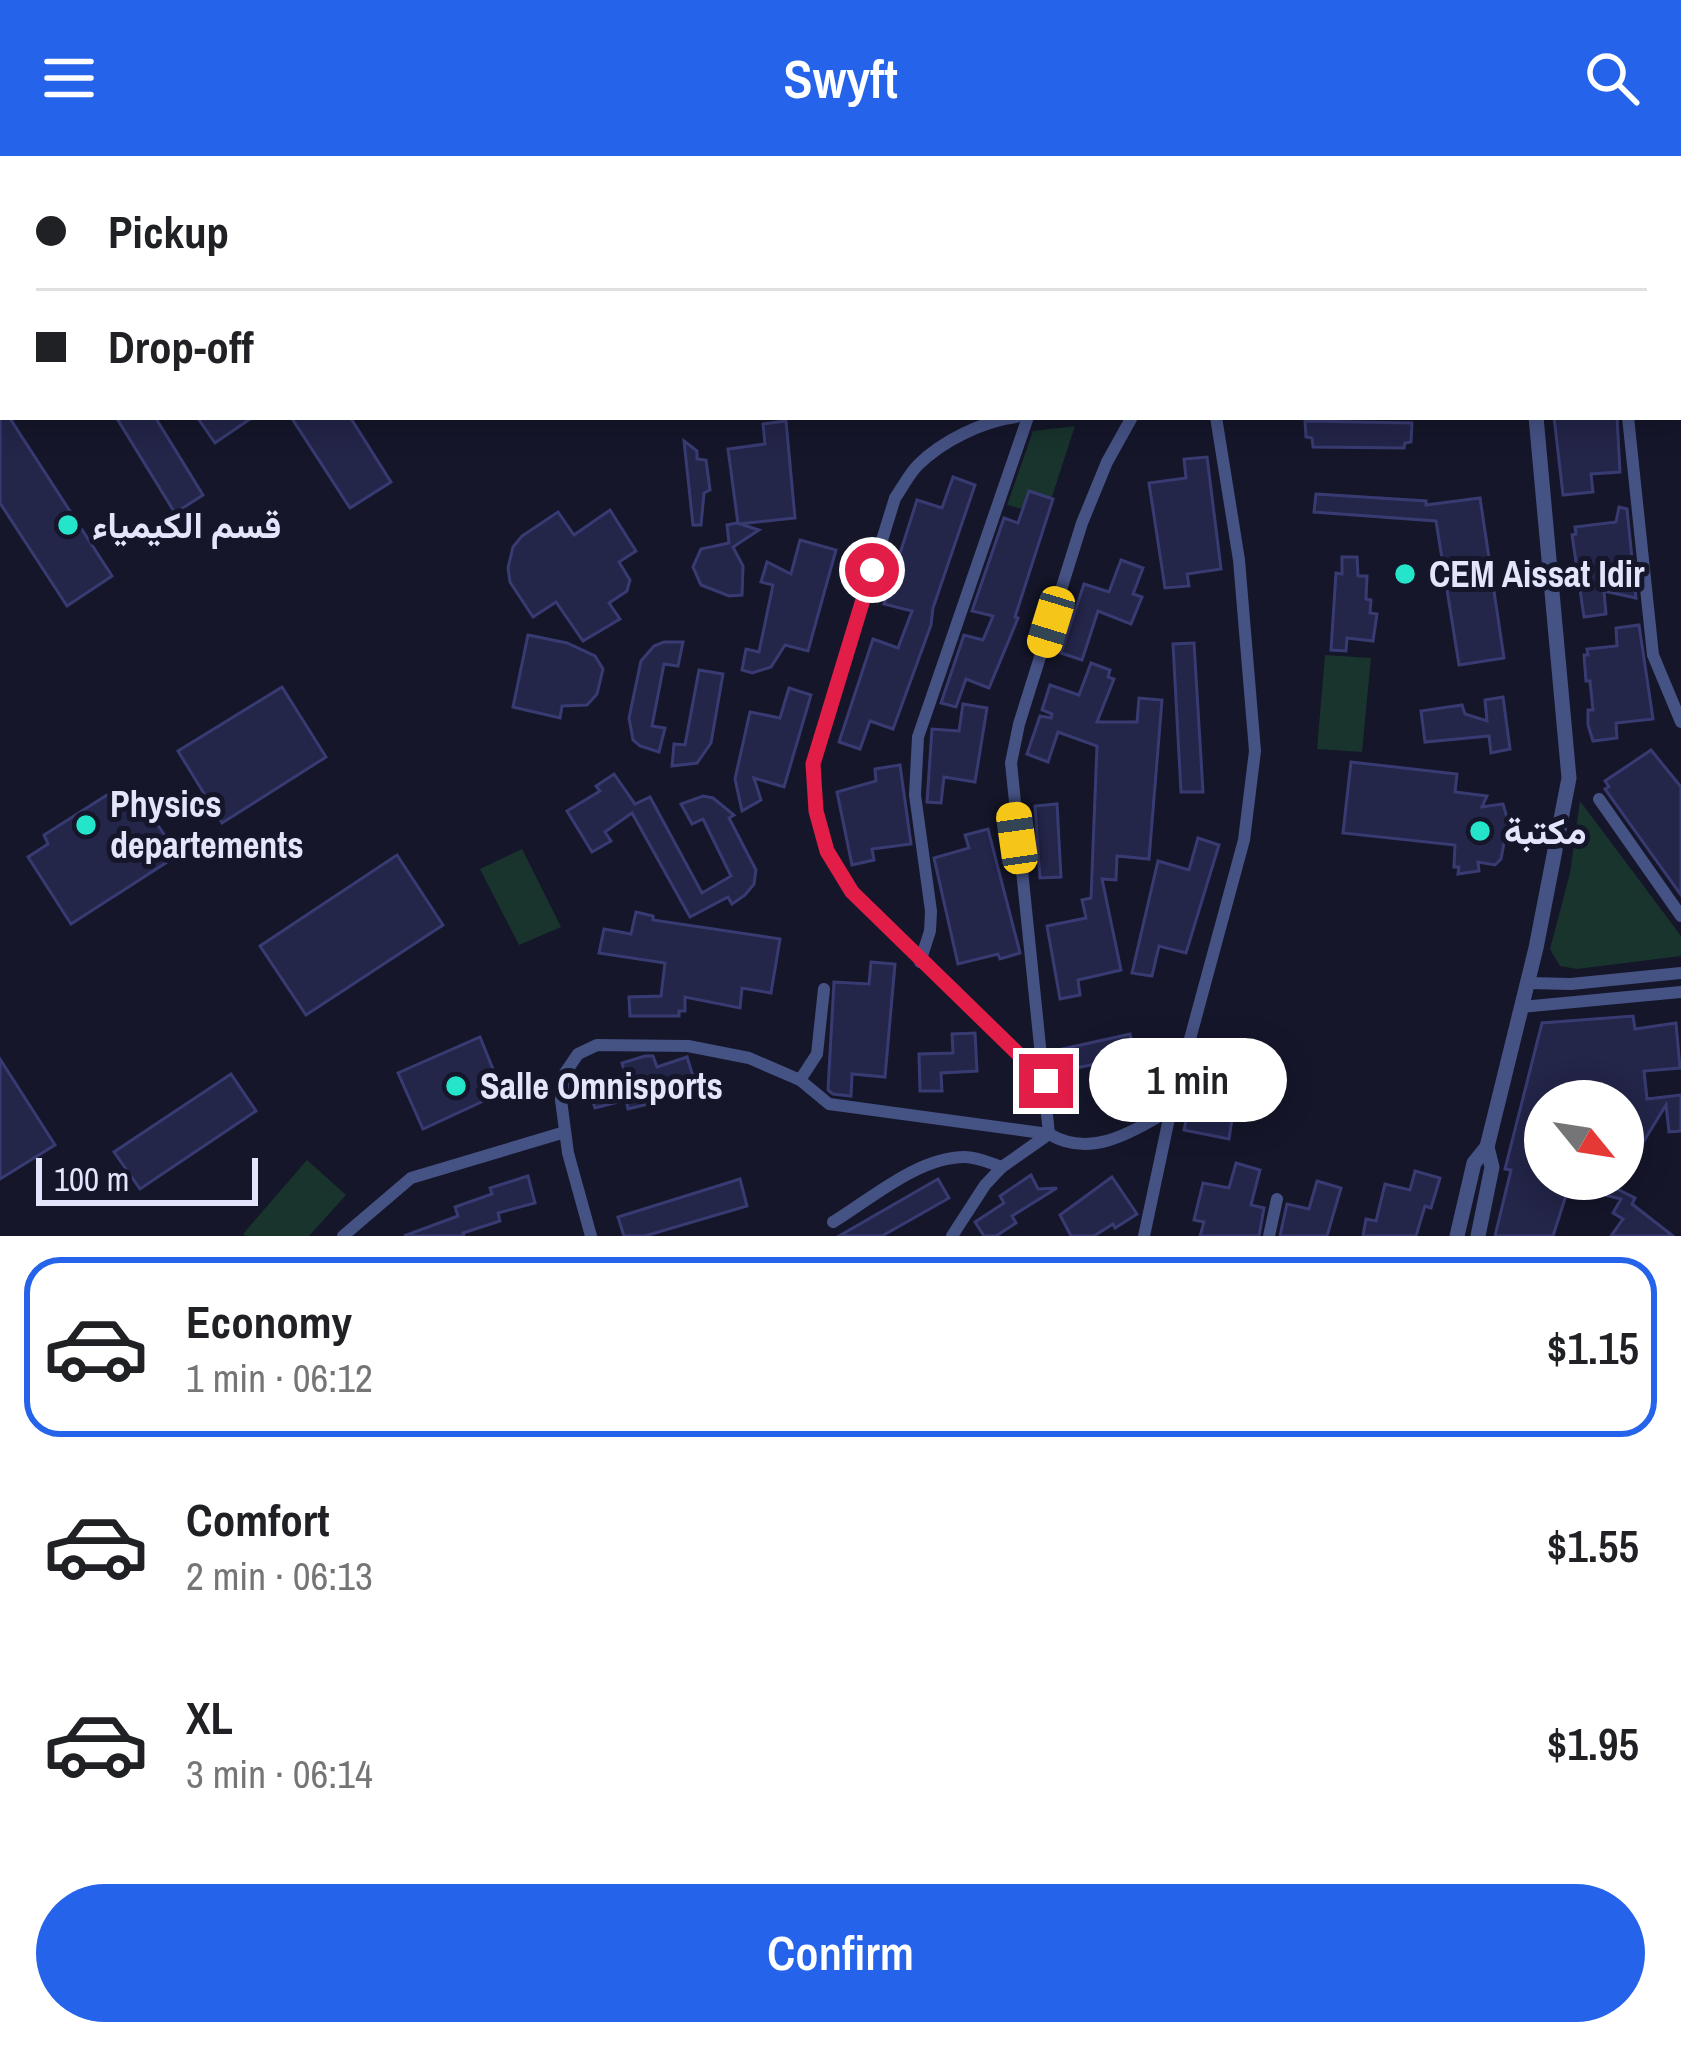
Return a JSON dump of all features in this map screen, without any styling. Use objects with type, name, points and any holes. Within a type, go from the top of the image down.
[{"type":"street","points":[[993,420],[916,466],[895,498],[813,764],[816,811],[827,851],[852,892],[1046,1081]]},
{"type":"street","points":[[920,962],[931,931],[931,911],[915,795],[918,737],[1027,420]]},
{"type":"street","points":[[1049,1134],[1011,763],[1082,523],[1130,420]]},
{"type":"street","points":[[1144,1236],[1171,1109],[1244,840],[1256,752],[1239,560],[1216,420]]},
{"type":"street","points":[[1457,1236],[1474,1163],[1487,1147],[1528,983],[1569,778],[1536,420]]},
{"type":"street","points":[[1628,420],[1654,655],[1681,722]]},
{"type":"street","points":[[1599,799],[1681,916]]},
{"type":"street","points":[[1528,983],[1570,984],[1681,973]]},
{"type":"street","points":[[800,1079],[818,1054],[824,989]]},
{"type":"street","points":[[1522,1007],[1681,992]]},
{"type":"street","points":[[591,1236],[561,1100],[565,1073],[578,1054],[597,1045],[688,1046],[749,1058],[800,1079],[829,1104],[1049,1134],[1070,1146],[1112,1140],[1171,1109]]},
{"type":"street","points":[[343,1236],[411,1178],[565,1132]]},
{"type":"street","points":[[958,1234],[985,1185],[1049,1134]]},
{"type":"street","points":[[1478,1236],[1492,1167],[1487,1147]]},
{"type":"street","points":[[832,1222],[926,1165],[970,1156],[1003,1167]]},
{"type":"street","points":[[1269,1236],[1277,1199]]},
{"type":"green space","points":[[1075,426],[1046,515],[1007,505],[1033,431]]},
{"type":"green space","points":[[1325,655],[1371,658],[1362,752],[1317,749]]},
{"type":"green space","points":[[1580,801],[1681,936],[1681,956],[1577,969],[1560,966],[1550,949],[1570,873]]},
{"type":"green space","points":[[522,849],[561,927],[519,945],[480,869]]},
{"type":"green space","points":[[307,1160],[346,1195],[309,1236],[243,1234]]},
{"type":"building","points":[[0,420],[11,420],[112,576],[67,606],[0,503]]},
{"type":"building","points":[[118,420],[157,420],[203,495],[175,513]]},
{"type":"building","points":[[199,420],[249,420],[215,443]]},
{"type":"building","points":[[293,420],[352,420],[391,482],[350,508]]},
{"type":"building","points":[[1554,420],[1617,420],[1620,472],[1591,474],[1593,492],[1563,495]]},
{"type":"building","points":[[786,421],[795,518],[738,524],[728,449],[765,444],[763,424]]},
{"type":"building","points":[[1305,421],[1412,423],[1411,442],[1404,448],[1313,447],[1312,438],[1306,437]]},
{"type":"building","points":[[684,441],[697,451],[697,459],[706,460],[710,490],[704,493],[701,525],[693,525]]},
{"type":"building","points":[[1207,457],[1221,569],[1187,574],[1189,586],[1165,588],[1149,483],[1186,478],[1184,459]]},
{"type":"building","points":[[953,477],[975,485],[893,729],[870,721],[860,749],[839,742],[873,639],[898,648],[912,611],[884,604],[917,500],[942,508]]},
{"type":"building","points":[[1029,491],[1053,499],[1018,618],[989,688],[966,679],[956,707],[941,703],[964,635],[983,640],[993,616],[972,611],[1004,518],[1018,523]]},
{"type":"building","points":[[1316,494],[1426,501],[1426,505],[1480,498],[1504,658],[1459,665],[1436,521],[1314,512]]},
{"type":"building","points":[[1619,507],[1627,509],[1636,598],[1604,591],[1606,614],[1584,617],[1572,535],[1575,527],[1616,522]]},
{"type":"building","points":[[610,510],[636,551],[619,562],[630,580],[627,591],[609,603],[620,619],[583,641],[556,602],[533,617],[510,582],[508,568],[513,547],[522,536],[558,512],[574,535]]},
{"type":"building","points":[[727,525],[759,530],[733,547],[743,566],[742,595],[729,596],[701,585],[693,567],[701,549],[729,543]]},
{"type":"building","points":[[800,540],[836,550],[808,651],[785,645],[771,667],[752,673],[742,670],[746,649],[759,652],[773,585],[761,582],[767,562],[791,574]]},
{"type":"building","points":[[1342,557],[1357,557],[1358,576],[1367,576],[1370,613],[1377,614],[1373,641],[1347,638],[1346,651],[1331,650],[1336,573],[1342,574]]},
{"type":"building","points":[[1121,560],[1143,568],[1133,594],[1142,597],[1131,624],[1098,611],[1082,660],[1061,653],[1084,584],[1109,592]]},
{"type":"building","points":[[1639,625],[1653,719],[1616,723],[1617,738],[1593,741],[1584,655],[1587,649],[1617,646],[1616,628]]},
{"type":"building","points":[[528,635],[567,643],[595,656],[603,669],[597,694],[587,705],[562,706],[560,718],[513,707]]},
{"type":"building","points":[[664,642],[683,642],[678,666],[664,664],[652,726],[665,728],[659,752],[633,740],[629,718],[641,661]]},
{"type":"building","points":[[1194,643],[1203,792],[1181,792],[1173,644]]},
{"type":"building","points":[[1091,663],[1110,670],[1108,677],[1114,679],[1097,722],[1137,722],[1139,698],[1162,700],[1149,859],[1117,856],[1116,880],[1102,879],[1121,970],[1078,980],[1080,995],[1060,999],[1047,926],[1086,918],[1082,900],[1091,898],[1097,746],[1058,732],[1048,762],[1027,754],[1040,716],[1051,718],[1052,714],[1042,710],[1050,685],[1079,695]]},
{"type":"building","points":[[699,670],[723,674],[711,743],[697,763],[672,766],[674,744],[685,745]]},
{"type":"building","points":[[282,687],[326,757],[222,823],[178,751]]},
{"type":"building","points":[[789,688],[811,695],[784,787],[754,778],[761,800],[742,811],[735,779],[750,712],[780,718]]},
{"type":"building","points":[[1503,697],[1510,749],[1491,753],[1489,736],[1425,742],[1421,711],[1462,705],[1465,714],[1487,721],[1485,700]]},
{"type":"building","points":[[963,704],[987,708],[975,782],[944,777],[941,803],[927,802],[932,729],[959,731]]},
{"type":"building","points":[[1651,750],[1681,787],[1681,895],[1605,789],[1609,787],[1605,781]]},
{"type":"building","points":[[1351,762],[1457,774],[1455,792],[1487,796],[1482,807],[1503,804],[1508,821],[1501,859],[1495,865],[1478,862],[1479,871],[1458,874],[1455,845],[1343,833]]},
{"type":"building","points":[[900,765],[911,844],[872,849],[874,860],[852,865],[837,792],[876,781],[875,769]]},
{"type":"building","points":[[614,774],[635,804],[650,797],[702,893],[731,876],[703,819],[692,824],[681,804],[703,796],[713,798],[734,815],[729,818],[756,870],[754,884],[745,895],[732,904],[728,897],[690,917],[632,813],[605,832],[611,841],[592,852],[567,811],[600,791],[596,786]]},
{"type":"building","points":[[134,790],[178,855],[71,924],[28,857],[48,844],[44,835],[107,795],[113,803]]},
{"type":"building","points":[[1057,804],[1061,877],[1040,878],[1035,806]]},
{"type":"building","points":[[988,829],[1020,953],[958,964],[934,858],[969,848],[965,835]]},
{"type":"building","points":[[1198,838],[1219,845],[1186,953],[1159,946],[1152,976],[1132,973],[1158,861],[1189,870]]},
{"type":"building","points":[[397,855],[443,925],[306,1015],[260,946]]},
{"type":"building","points":[[636,912],[653,916],[653,920],[780,939],[771,993],[742,988],[740,1008],[685,997],[685,1011],[679,1011],[679,1016],[630,1016],[629,997],[661,996],[665,963],[599,953],[604,929],[631,934]]},
{"type":"building","points":[[871,962],[895,964],[885,1077],[852,1074],[851,1096],[833,1094],[828,1090],[834,982],[869,984]]},
{"type":"building","points":[[1633,1016],[1635,1029],[1676,1023],[1680,1068],[1644,1071],[1647,1099],[1681,1095],[1681,1131],[1669,1132],[1666,1105],[1644,1141],[1644,1080],[1528,1080],[1542,1023]]},
{"type":"building","points":[[975,1033],[977,1071],[941,1073],[942,1091],[920,1091],[919,1054],[953,1053],[952,1034]]},
{"type":"building","points":[[1130,1034],[1134,1056],[1062,1071],[1058,1050]]},
{"type":"building","points":[[480,1037],[497,1079],[487,1084],[492,1097],[423,1129],[398,1073]]},
{"type":"building","points":[[653,1056],[657,1067],[687,1057],[694,1079],[658,1090],[661,1101],[628,1109],[626,1100],[595,1108],[588,1086],[626,1077],[622,1063]]},
{"type":"building","points":[[0,1059],[55,1145],[0,1179]]},
{"type":"building","points":[[1219,1073],[1233,1076],[1230,1085],[1237,1086],[1229,1139],[1184,1130],[1191,1097],[1212,1101]]},
{"type":"building","points":[[231,1074],[256,1111],[140,1189],[114,1152]]},
{"type":"building","points":[[1524,1094],[1524,1200],[1565,1200],[1553,1236],[1495,1236],[1511,1170],[1505,1169]]},
{"type":"building","points":[[1236,1163],[1260,1170],[1251,1205],[1264,1208],[1259,1236],[1200,1236],[1204,1222],[1194,1220],[1203,1183],[1229,1188]]},
{"type":"building","points":[[1415,1171],[1440,1178],[1416,1236],[1363,1236],[1366,1219],[1376,1221],[1385,1184],[1410,1190]]},
{"type":"building","points":[[1031,1175],[1038,1189],[1057,1188],[1012,1216],[1016,1223],[996,1236],[984,1236],[975,1222],[1004,1203],[1000,1196]]},
{"type":"building","points":[[528,1176],[535,1203],[498,1213],[500,1221],[464,1236],[404,1236],[458,1216],[455,1207],[492,1194],[490,1188]]},
{"type":"building","points":[[1112,1177],[1137,1214],[1094,1236],[1071,1236],[1060,1215]]},
{"type":"building","points":[[740,1179],[747,1206],[645,1236],[624,1236],[618,1217]]},
{"type":"building","points":[[938,1179],[949,1198],[882,1236],[839,1236]]},
{"type":"building","points":[[1317,1181],[1341,1188],[1327,1236],[1280,1236],[1287,1204],[1309,1209]]},
{"type":"building","points":[[1620,1200],[1634,1200],[1632,1204],[1673,1236],[1611,1236],[1623,1219],[1613,1213]]},
{"type":"place","name":"قسم الكيمياء","points":[[68,525]]},
{"type":"place","name":"CEM Aissat Idir","points":[[1405,574]]},
{"type":"place","name":"Physics departements","points":[[86,825]]},
{"type":"place","name":"مكتبة","points":[[1480,831]]},
{"type":"place","name":"Salle Omnisports","points":[[456,1086]]},
{"type":"route","points":[[872,570],[813,764],[816,811],[827,851],[852,892],[1046,1081]]}]
